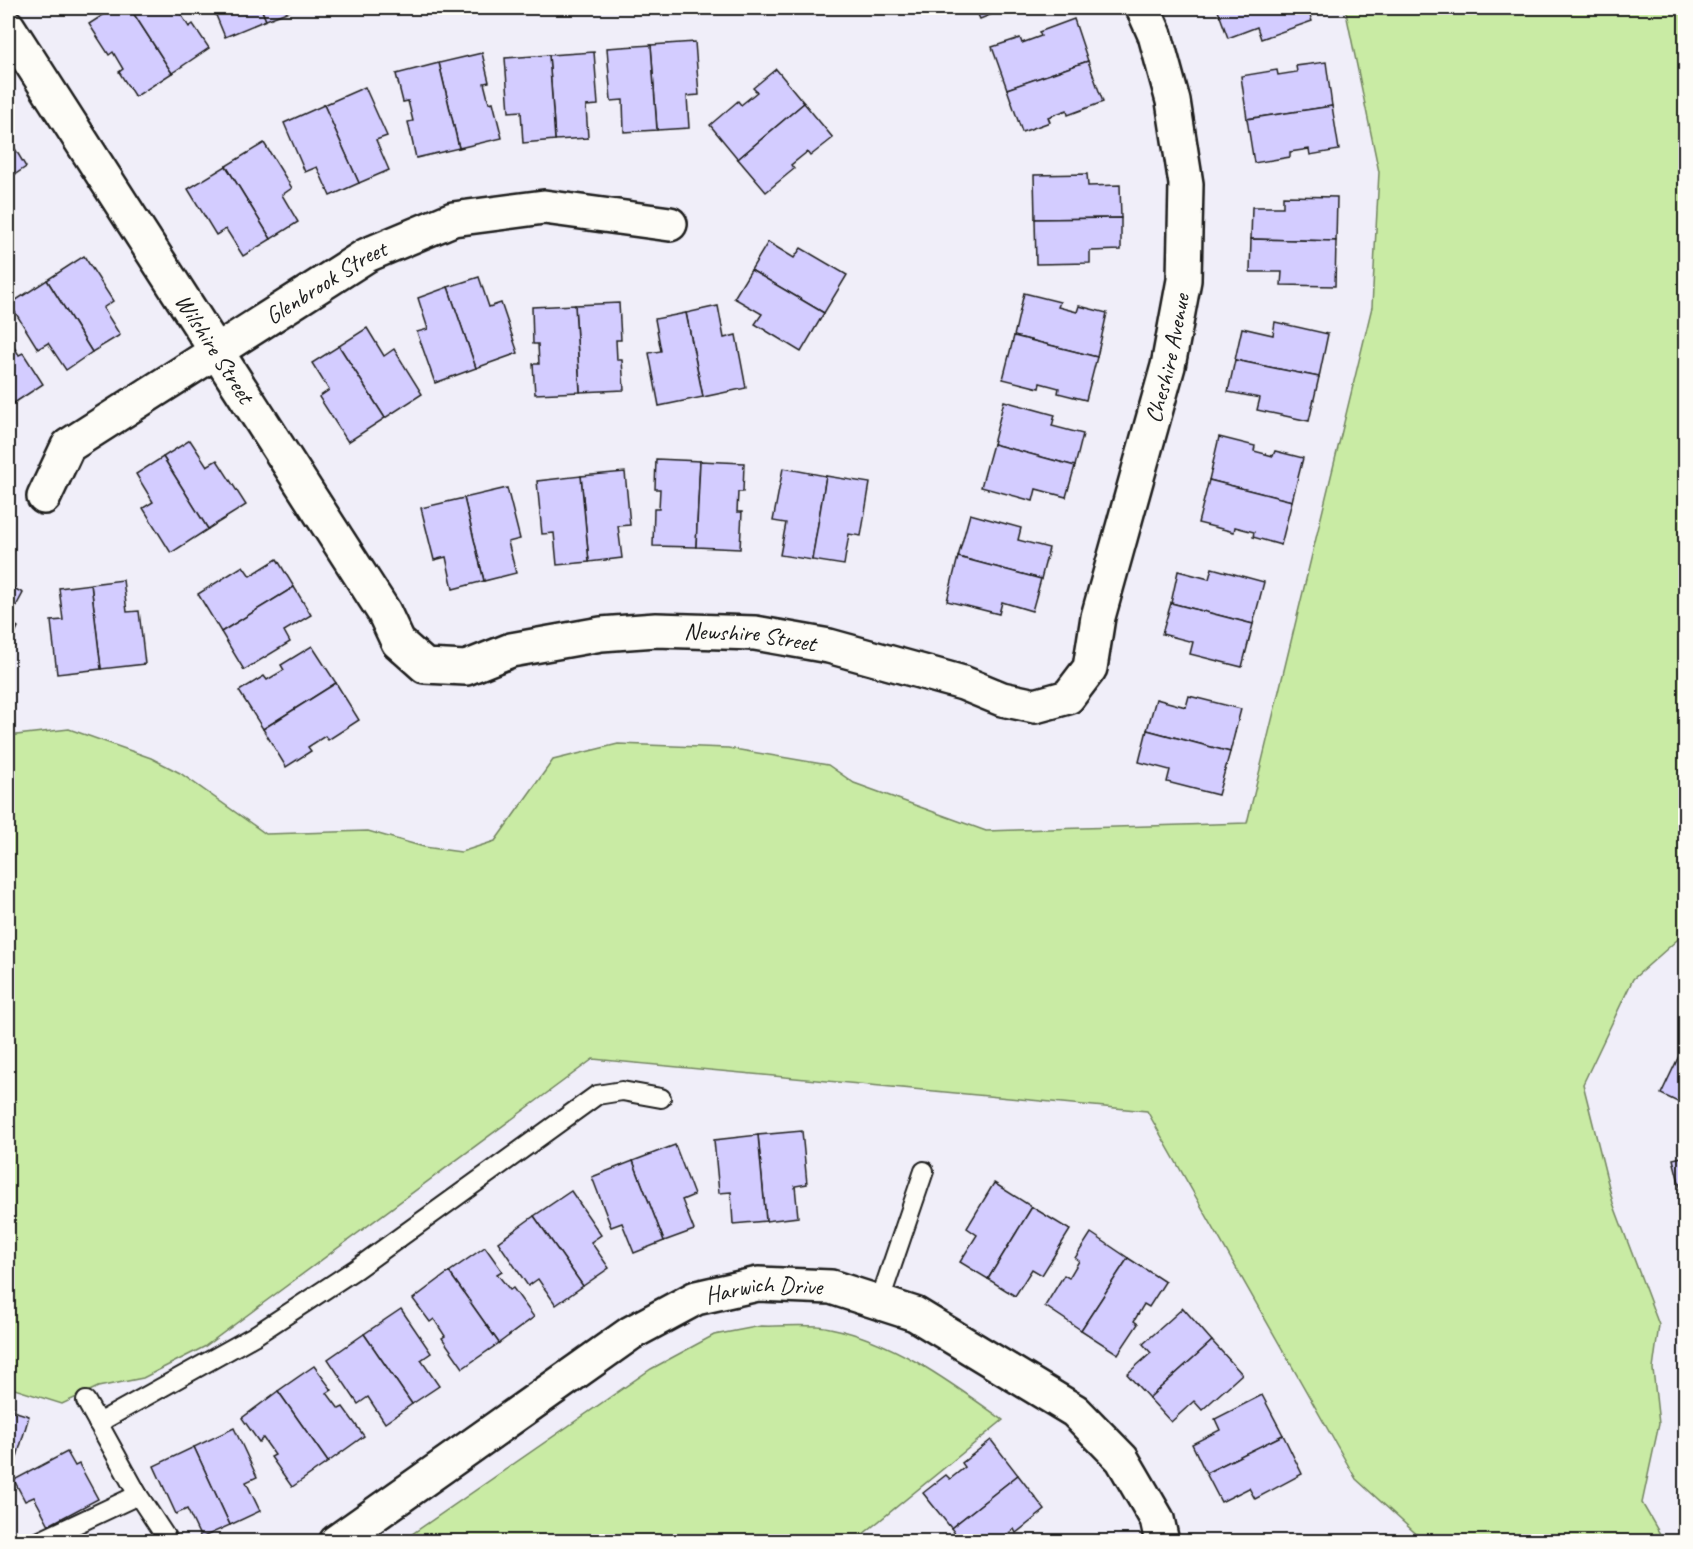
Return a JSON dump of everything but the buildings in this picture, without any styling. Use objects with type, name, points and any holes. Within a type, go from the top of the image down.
[{"type":"street","name":"Cheshire Avenue","points":[[1068,697],[1090,668],[1098,617],[1168,366],[1184,280],[1186,184],[1173,101],[1155,35],[1143,8]]},
{"type":"street","name":"Wilshire Street","points":[[8,27],[218,350],[384,612],[398,642],[425,666]]},
{"type":"street","name":"Glenbrook Street","points":[[44,497],[68,446],[367,255],[453,219],[544,207],[670,224]]},
{"type":"street","name":"Newshire Street","points":[[425,666],[466,668],[511,650],[601,634],[656,630],[755,633],[830,646],[963,682],[1002,699],[1035,706],[1068,697]]},
{"type":"street","name":"Harwich Drive","points":[[336,1542],[630,1333],[696,1298],[758,1284],[831,1287],[915,1314],[1075,1411],[1122,1460],[1157,1520],[1162,1542]]},
{"type":"lane","points":[[98,1423],[254,1336],[356,1269],[597,1095],[622,1091],[661,1098]]},
{"type":"lane","points":[[879,1303],[924,1171]]},
{"type":"lane","points":[[86,1401],[138,1495],[169,1542]]},
{"type":"lane","points":[[38,1542],[138,1495]]},
{"type":"lane","points":[[8,1541],[13,1542]]},
{"type":"green space","points":[[1345,8],[1685,8],[1685,933],[1633,979],[1583,1084],[1613,1203],[1659,1325],[1653,1369],[1659,1424],[1642,1503],[1664,1541],[1424,1541],[1356,1479],[1147,1111],[593,1059],[204,1347],[143,1378],[98,1387],[62,1404],[8,1387],[8,736],[69,729],[151,758],[180,773],[266,834],[368,831],[424,847],[461,852],[495,841],[553,760],[618,744],[728,748],[828,765],[854,783],[986,831],[1247,823],[1372,307],[1379,172]]},
{"type":"green space","points":[[805,1325],[854,1334],[921,1365],[963,1391],[1003,1420],[862,1535],[859,1541],[402,1541],[651,1369],[714,1335],[761,1326]]}]
